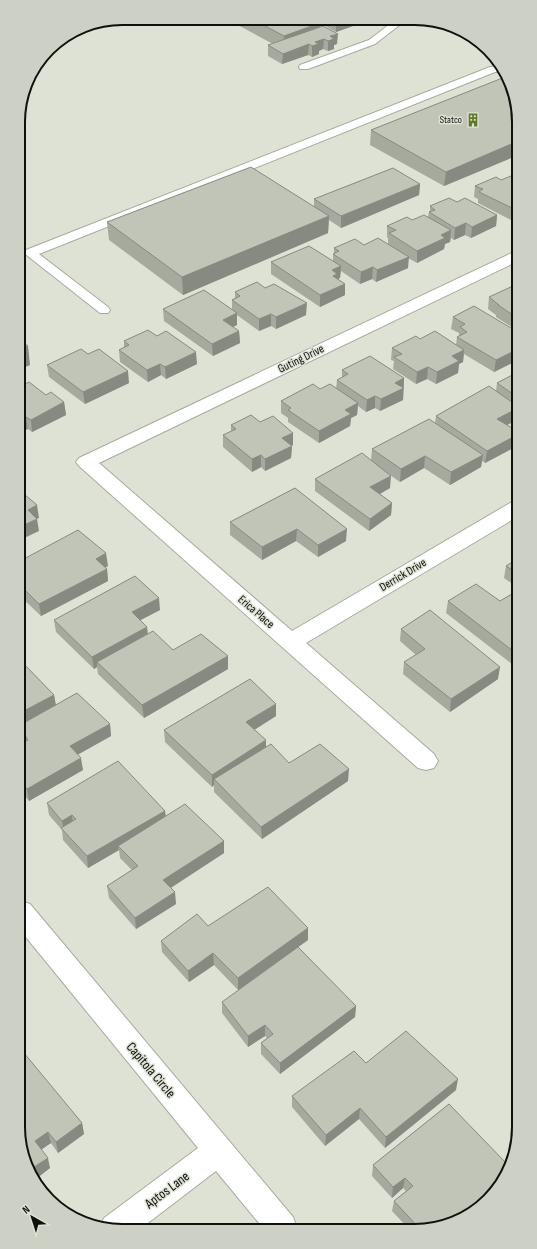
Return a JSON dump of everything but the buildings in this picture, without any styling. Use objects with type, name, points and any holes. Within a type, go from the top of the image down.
[{"type":"street","name":"Guting Drive","points":[[86,462],[512,258]]},
{"type":"street","name":"Erica Place","points":[[86,462],[426,761]]},
{"type":"street","name":"Derrick Drive","points":[[290,642],[512,511]]},
{"type":"street","name":"Capitola Circle","points":[[25,917],[279,1224]]},
{"type":"street","name":"Aptos Lane","points":[[122,1224],[218,1150]]},
{"type":"lane","points":[[304,67],[372,42],[394,25]]},
{"type":"lane","points":[[104,310],[30,253],[497,69]]},
{"type":"place","name":"Statco","points":[[473,120]]}]
